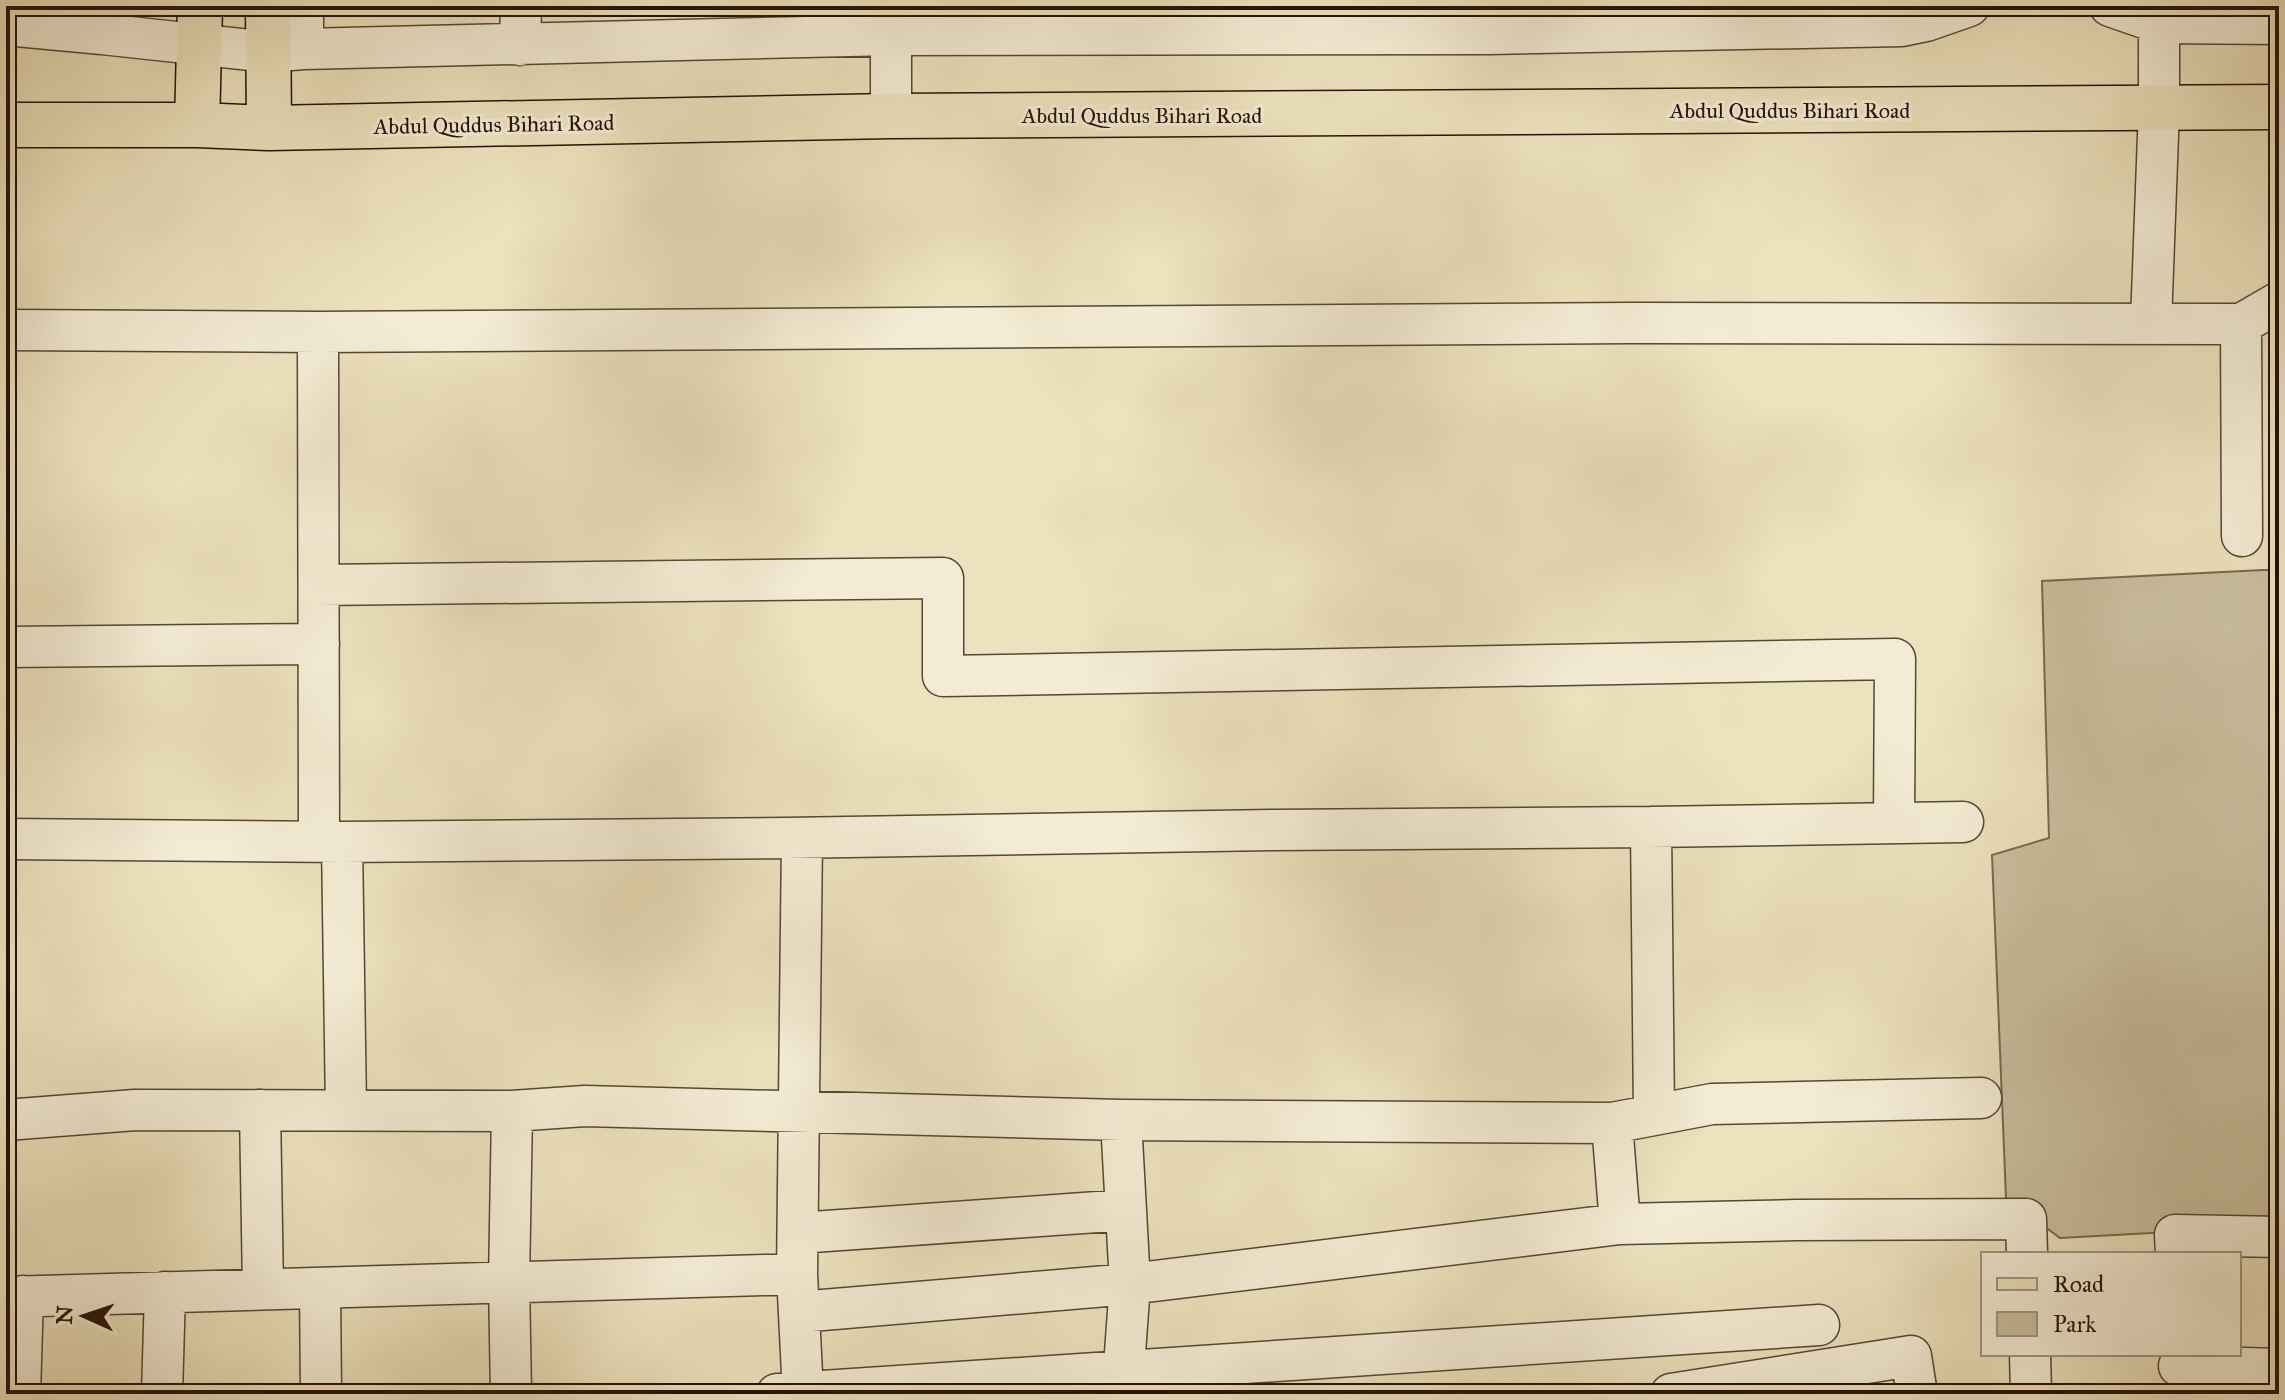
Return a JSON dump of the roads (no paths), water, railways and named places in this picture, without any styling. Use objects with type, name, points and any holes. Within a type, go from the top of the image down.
[{"type":"main road","points":[[268,6],[285,50],[269,128]]},
{"type":"main road","points":[[197,125],[200,25]]},
{"type":"main road","name":"Abdul Quddus Bihari Road","points":[[6,125],[269,128],[891,116],[2279,107]]},
{"type":"street","points":[[285,50],[303,6]]},
{"type":"street","points":[[6,25],[102,20],[200,25],[285,50],[521,25],[1490,20],[1902,26],[1969,6]]},
{"type":"street","points":[[2110,6],[2159,15],[2279,24]]},
{"type":"street","points":[[2151,323],[2159,108],[2159,15]]},
{"type":"street","points":[[891,116],[892,21]]},
{"type":"street","points":[[6,330],[318,332],[1614,323],[2241,324],[2279,302]]},
{"type":"street","points":[[2241,324],[2242,536]]},
{"type":"street","points":[[318,332],[319,644],[346,1110]]},
{"type":"street","points":[[319,585],[943,578],[943,676],[1895,659],[1894,823]]},
{"type":"street","points":[[6,647],[319,644]]},
{"type":"street","points":[[6,839],[330,842],[802,838],[1963,822]]},
{"type":"street","points":[[1651,827],[1654,1115]]},
{"type":"street","points":[[802,838],[798,1293],[794,1393],[1122,1383],[1819,1325]]},
{"type":"street","points":[[6,1120],[135,1110],[512,1111],[585,1106],[1121,1120],[1612,1123],[1712,1104],[1981,1098]]},
{"type":"street","points":[[260,1110],[263,1289]]},
{"type":"street","points":[[511,1394],[512,1111]]},
{"type":"street","points":[[1121,1120],[1130,1284],[1122,1383]]},
{"type":"street","points":[[1612,1123],[1620,1224]]},
{"type":"street","points":[[798,1233],[1126,1210]]},
{"type":"street","points":[[20,1394],[15,1297],[509,1282],[798,1293],[1130,1284],[1620,1224],[1797,1220],[2026,1219],[2027,1252]]},
{"type":"street","points":[[2176,1252],[2175,1235],[2279,1237]]},
{"type":"street","points":[[320,1288],[321,1394]]},
{"type":"street","points":[[162,1394],[165,1292]]},
{"type":"street","points":[[1671,1394],[1911,1356],[1917,1394]]},
{"type":"street","points":[[2030,1356],[2031,1394]]},
{"type":"street","points":[[2179,1371],[2279,1369]]}]
